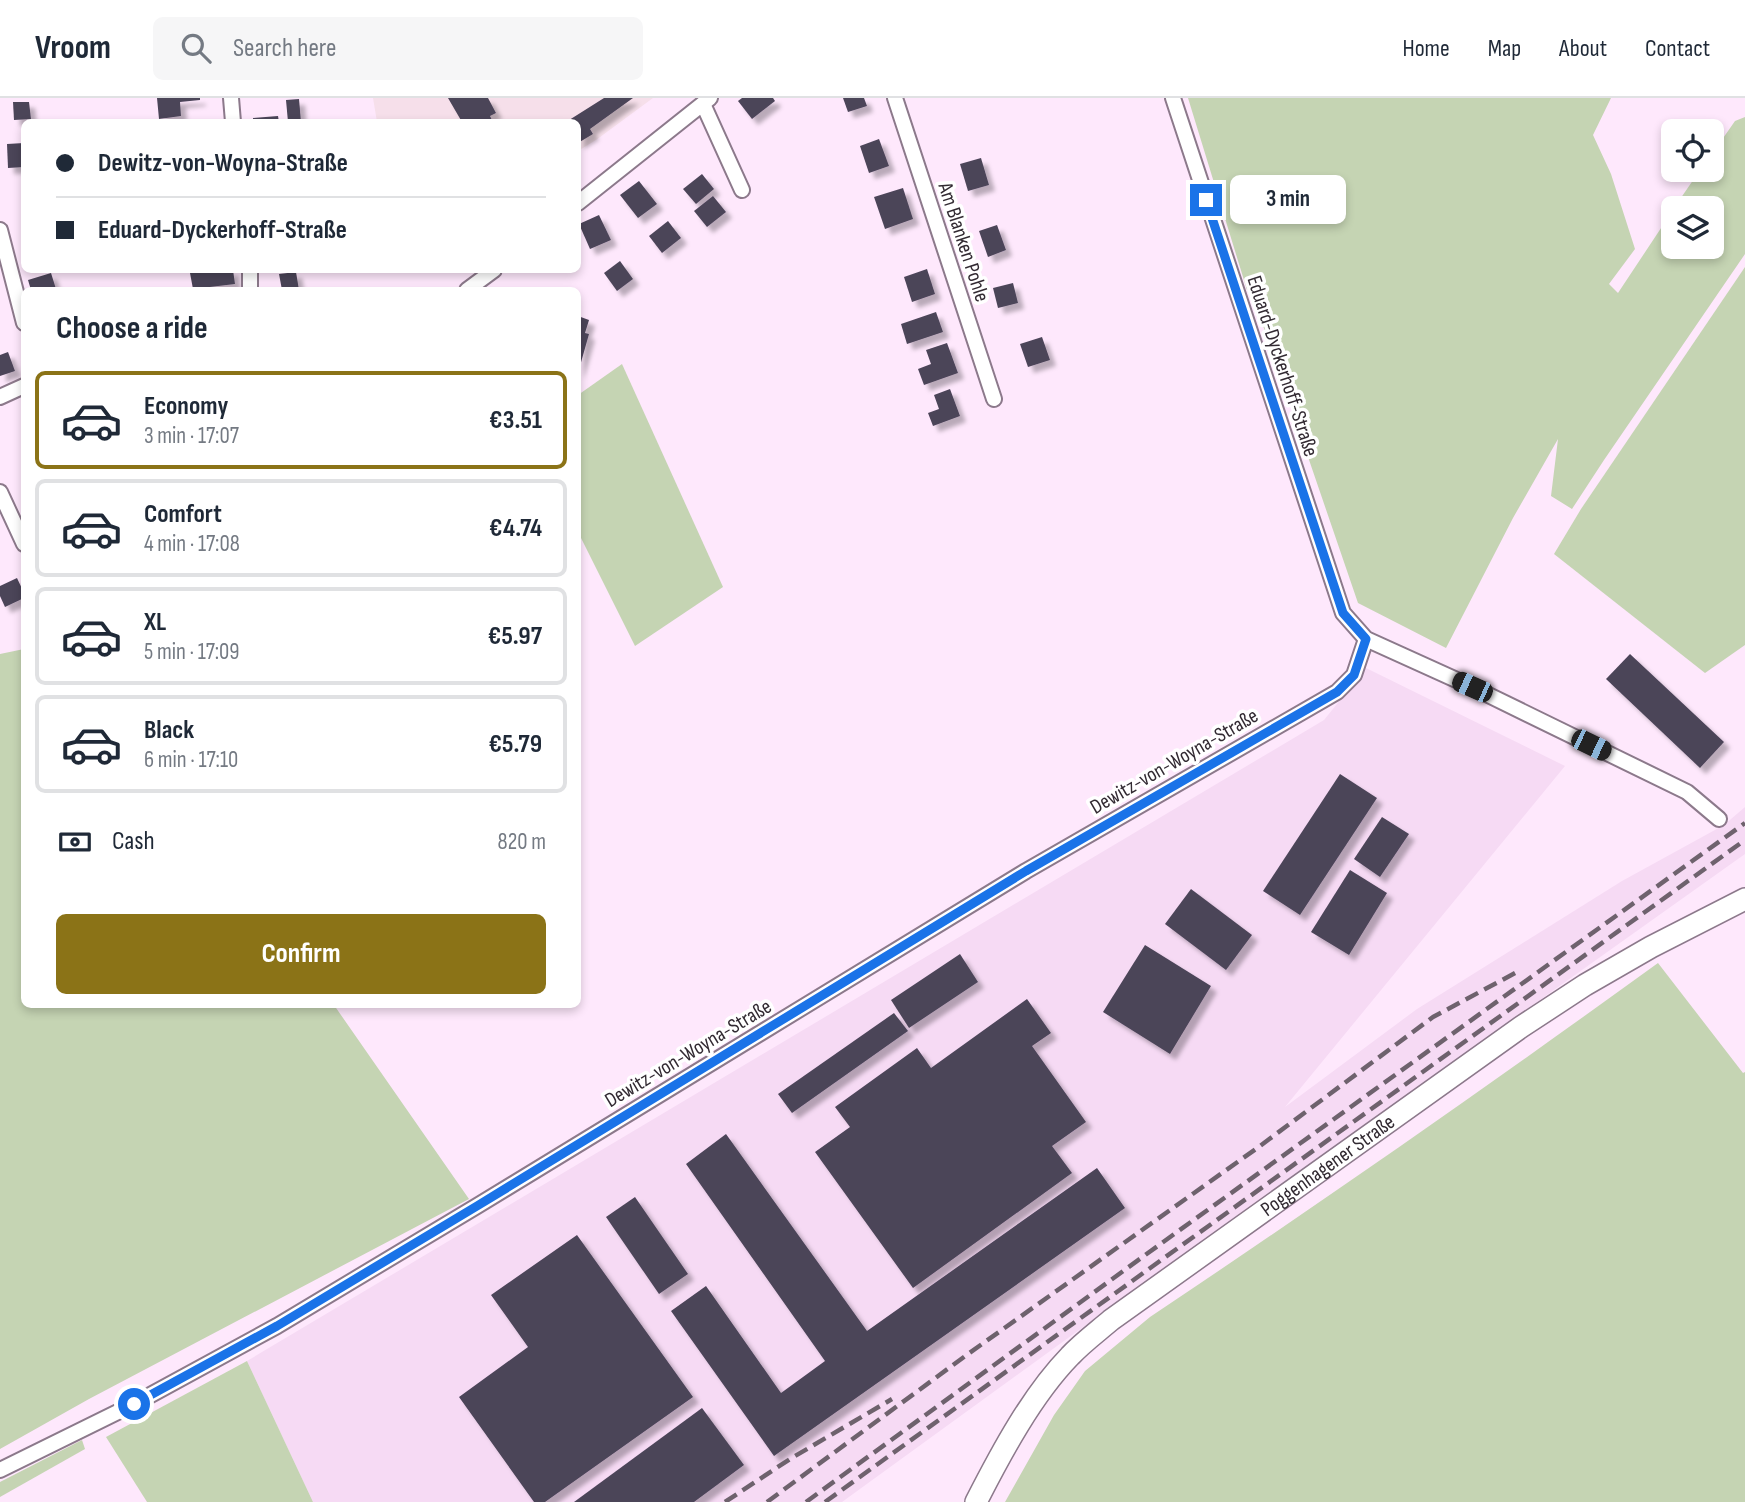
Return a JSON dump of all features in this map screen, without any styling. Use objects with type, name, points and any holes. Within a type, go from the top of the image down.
[{"type":"street","points":[[230,98],[233,119]]},
{"type":"street","name":"Am Blanken Pohle","points":[[895,98],[994,399]]},
{"type":"street","name":"Eduard-Dyckerhoff-Straße","points":[[1173,98],[1343,613],[1366,639]]},
{"type":"street","points":[[581,201],[707,101],[742,190]]},
{"type":"street","points":[[0,230],[21,311]]},
{"type":"street","points":[[471,287],[490,273]]},
{"type":"street","points":[[0,397],[21,387]]},
{"type":"street","points":[[0,492],[21,538]]},
{"type":"street","points":[[1366,639],[1472,687],[1686,792],[1719,819]]},
{"type":"street","name":"Dewitz-von-Woyna-Straße","points":[[0,1470],[134,1404],[277,1326],[1026,871],[1337,692],[1354,675],[1366,639]]},
{"type":"street","name":"Poggenhagener Straße","points":[[976,1502],[993,1468],[1042,1390],[1070,1356],[1111,1320],[1521,1027],[1640,953],[1745,899]]},
{"type":"shaded area","points":[[373,98],[653,98],[581,149],[581,119],[376,119]]},
{"type":"shaded area","points":[[1366,668],[1565,766],[1285,1107],[1417,1009],[1622,881],[1724,825],[1745,807],[1745,854],[1228,1222],[842,1502],[313,1502],[247,1361],[1324,720]]},
{"type":"green space","points":[[1188,98],[1611,98],[1593,135],[1611,174],[1635,249],[1609,284],[1618,293],[1661,228],[1661,259],[1724,259],[1724,196],[1682,196],[1692,182],[1724,182],[1724,137],[1735,121],[1745,117],[1745,254],[1572,509],[1551,496],[1558,439],[1513,518],[1446,648],[1358,603],[1255,302],[1268,293],[1247,290]]},
{"type":"green space","points":[[1745,267],[1745,645],[1705,673],[1554,554],[1581,509]]},
{"type":"green space","points":[[622,364],[723,587],[635,646],[581,538],[581,393]]},
{"type":"green space","points":[[21,650],[21,1008],[336,1008],[469,1199],[89,1399],[0,1449],[0,654]]},
{"type":"green space","points":[[1658,963],[1743,1073],[1745,1072],[1745,1502],[1005,1502],[1054,1415],[1085,1371],[1150,1317],[1406,1142]]},
{"type":"green space","points":[[247,1361],[313,1502],[147,1502],[106,1437]]},
{"type":"green space","points":[[82,1440],[85,1449],[0,1497],[0,1482]]},
{"type":"building","points":[[157,98],[200,100],[180,102],[181,116],[159,119]]},
{"type":"building","points":[[448,98],[488,98],[496,113],[490,116],[492,119],[460,119]]},
{"type":"building","points":[[604,98],[633,98],[590,129],[593,134],[581,141],[581,119],[571,119]]},
{"type":"building","points":[[742,98],[773,98],[775,101],[752,119],[738,101]]},
{"type":"building","points":[[843,98],[864,98],[867,106],[848,112]]},
{"type":"building","points":[[299,99],[301,119],[288,119],[286,100]]},
{"type":"building","points":[[13,102],[29,102],[31,119],[14,120]]},
{"type":"building","points":[[278,116],[278,119],[253,119]]},
{"type":"building","points":[[879,139],[889,166],[869,173],[860,146]]},
{"type":"building","points":[[21,143],[21,167],[8,168],[7,144]]},
{"type":"building","points":[[981,158],[989,185],[968,191],[960,164]]},
{"type":"building","points":[[702,174],[714,189],[696,204],[683,189]]},
{"type":"building","points":[[639,181],[657,204],[638,218],[620,195]]},
{"type":"building","points":[[903,188],[913,219],[885,229],[874,197]]},
{"type":"building","points":[[713,196],[726,212],[707,227],[694,211]]},
{"type":"building","points":[[599,215],[611,240],[590,249],[581,223]]},
{"type":"building","points":[[668,221],[681,238],[662,253],[649,236]]},
{"type":"building","points":[[997,225],[1006,250],[988,257],[979,231]]},
{"type":"building","points":[[620,261],[633,279],[617,291],[604,273]]},
{"type":"building","points":[[927,269],[935,294],[912,302],[904,277]]},
{"type":"building","points":[[51,273],[55,287],[30,287],[28,280]]},
{"type":"building","points":[[190,273],[233,273],[235,284],[193,287]]},
{"type":"building","points":[[296,273],[298,287],[281,287],[279,274]]},
{"type":"building","points":[[1013,283],[1018,303],[998,308],[993,288]]},
{"type":"building","points":[[936,312],[943,332],[907,344],[901,324]]},
{"type":"building","points":[[581,317],[589,320],[585,333],[589,334],[581,362]]},
{"type":"building","points":[[1042,337],[1050,360],[1028,367],[1020,344]]},
{"type":"building","points":[[947,343],[958,373],[924,385],[918,369],[931,364],[926,350]]},
{"type":"building","points":[[8,352],[15,371],[0,376],[0,355]]},
{"type":"building","points":[[950,389],[960,416],[933,426],[928,413],[939,409],[934,395]]},
{"type":"building","points":[[17,578],[21,587],[21,599],[5,607],[0,596],[0,586]]},
{"type":"building","points":[[1630,654],[1724,742],[1700,768],[1606,679]]},
{"type":"building","points":[[1340,774],[1377,798],[1300,915],[1263,891]]},
{"type":"building","points":[[1382,817],[1409,834],[1380,877],[1354,859]]},
{"type":"building","points":[[1350,870],[1387,893],[1349,955],[1311,932]]},
{"type":"building","points":[[1191,889],[1252,935],[1226,970],[1165,924]]},
{"type":"building","points":[[1145,945],[1211,986],[1170,1054],[1103,1012]]},
{"type":"building","points":[[960,954],[978,982],[909,1028],[891,1000]]},
{"type":"building","points":[[1027,999],[1051,1033],[1032,1046],[1086,1122],[1052,1146],[1072,1173],[913,1288],[815,1152],[850,1127],[835,1107],[917,1048],[931,1068]]},
{"type":"building","points":[[894,1013],[908,1031],[792,1113],[778,1094]]},
{"type":"building","points":[[726,1134],[867,1331],[1097,1168],[1125,1208],[774,1456],[671,1311],[706,1286],[781,1393],[825,1361],[686,1164]]},
{"type":"building","points":[[635,1197],[688,1274],[659,1294],[606,1217]]},
{"type":"building","points":[[577,1235],[693,1397],[545,1502],[534,1502],[459,1397],[528,1347],[491,1295]]},
{"type":"building","points":[[702,1408],[744,1465],[694,1502],[574,1502]]},
{"type":"railway","points":[[806,1502],[1745,823]]},
{"type":"railway","points":[[825,1502],[1745,840]]},
{"type":"railway","points":[[767,1502],[968,1354],[1260,1146],[1433,1017],[1517,972]]},
{"type":"railway","points":[[725,1502],[790,1459],[892,1399]]},
{"type":"route","points":[[134,1404],[277,1326],[1026,871],[1337,692],[1354,675],[1366,639],[1343,613],[1206,200]]}]
